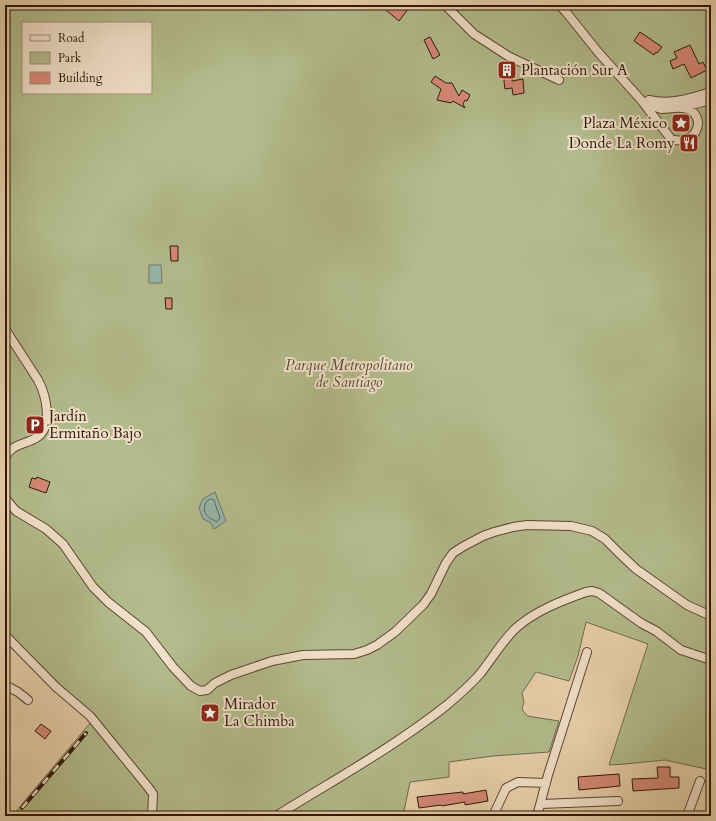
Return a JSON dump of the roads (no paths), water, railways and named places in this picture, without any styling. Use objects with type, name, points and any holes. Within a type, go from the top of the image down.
[{"type":"street","points":[[445,5],[474,34],[508,56],[559,80]]},
{"type":"street","points":[[552,5],[566,12]]},
{"type":"street","points":[[559,5],[598,52],[643,99],[671,139],[677,141],[685,141],[697,130],[698,122],[693,112],[683,108]]},
{"type":"street","points":[[643,99],[659,102],[671,102],[685,100],[711,92]]},
{"type":"street","points":[[643,99],[660,108],[669,109],[683,108],[711,100]]},
{"type":"street","points":[[661,125],[662,116],[669,109]]},
{"type":"street","points":[[5,329],[42,387],[47,409],[46,421],[40,434],[36,438],[14,447],[5,458]]},
{"type":"street","points":[[5,498],[16,511],[46,529],[59,540],[67,549],[93,587],[108,602],[146,632],[173,667],[192,686],[200,691],[207,690],[215,683],[231,675],[272,661],[304,655],[354,654],[378,645],[395,632],[423,605],[431,594],[446,563],[453,553],[483,536],[513,526],[571,526],[592,531],[605,539],[636,569],[687,605],[711,616]]},
{"type":"street","points":[[276,816],[413,730],[448,704],[468,687],[515,629],[528,618],[586,592],[592,591],[599,593],[681,650],[711,660]]},
{"type":"street","points":[[5,634],[56,687],[90,716],[148,787],[153,794],[152,816]]},
{"type":"street","points":[[538,816],[546,783],[587,652]]},
{"type":"street","points":[[5,685],[18,692],[28,700]]},
{"type":"street","points":[[687,816],[700,780]]},
{"type":"street","points":[[493,816],[506,788],[518,782],[546,783]]},
{"type":"street","points":[[541,804],[618,801]]},
{"type":"water","points":[[149,265],[161,265],[162,283],[149,283]]},
{"type":"water","points":[[215,492],[226,521],[214,529],[211,523],[203,519],[199,508],[203,499]]},
{"type":"railway","points":[[22,808],[86,733]]},
{"type":"place","name":"Plantación Sur A","points":[[507,70]]},
{"type":"place","name":"Plaza México","points":[[681,123]]},
{"type":"place","name":"Donde La Romy","points":[[689,143]]},
{"type":"place","name":"Jardín Ermitaño Bajo","points":[[35,425]]},
{"type":"place","name":"Mirador La Chimba","points":[[210,713]]},
{"type":"park label","name":"Parque Metropolitano de Santiago","points":[[349,374]]}]
